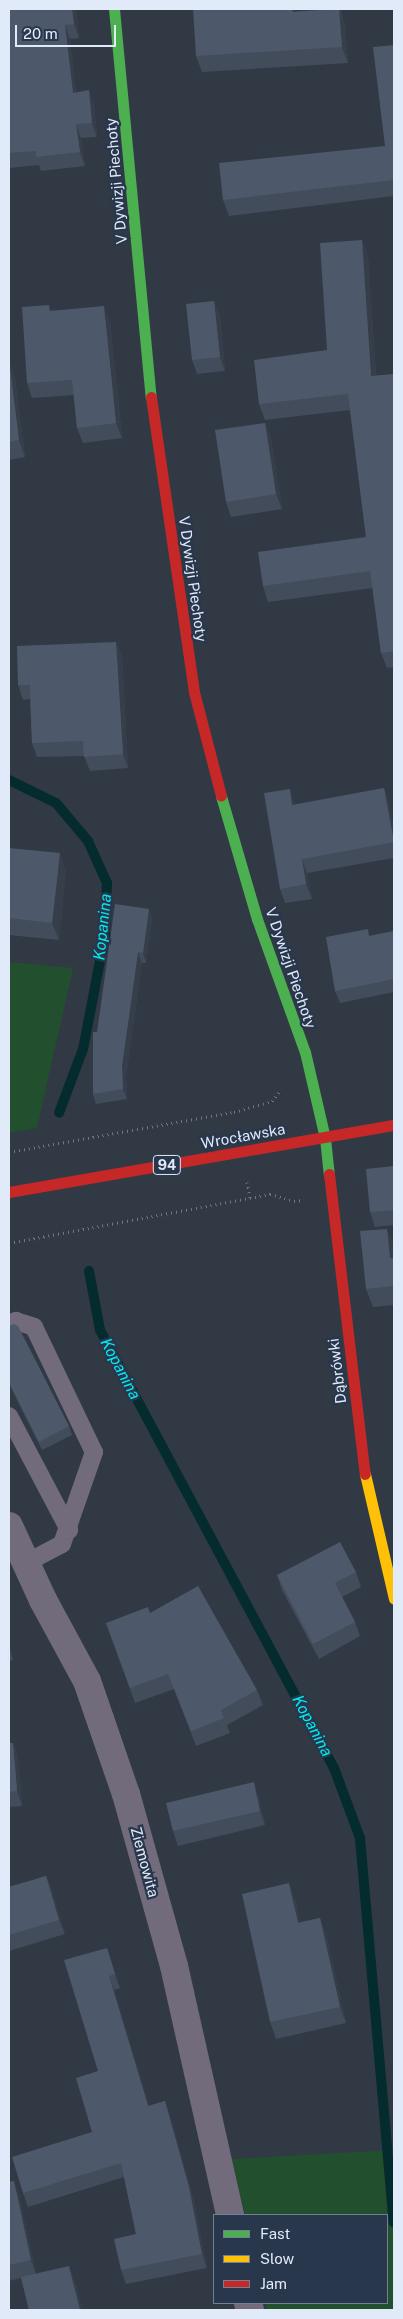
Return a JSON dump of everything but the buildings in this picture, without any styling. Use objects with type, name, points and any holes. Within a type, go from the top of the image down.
[{"type":"street","name":"V Dywizji Piechoty","points":[[114,9],[150,392],[194,692],[217,781],[257,919],[305,1052],[325,1138]]},
{"type":"street","name":"Wrocławska","points":[[9,1192],[394,1125]]},
{"type":"street","name":"Dąbrówki","points":[[325,1138],[363,1466],[394,1599]]},
{"type":"street","name":"Ziemowita","points":[[9,1526],[87,1681],[126,1794],[174,1966],[230,2214]]},
{"type":"lane","points":[[9,1324],[16,1321],[34,1327],[94,1452],[69,1530],[62,1544],[26,1563]]},
{"type":"lane","points":[[9,1416],[69,1530]]},
{"type":"path","points":[[9,1152],[234,1112],[272,1101],[284,1084],[310,1077]]},
{"type":"path","points":[[9,1243],[270,1194],[294,1202],[332,1194]]},
{"type":"green space","points":[[9,962],[73,968],[37,1128],[9,1133]]},
{"type":"green space","points":[[394,2150],[394,2310],[267,2310],[265,2304],[388,2304],[388,2214],[245,2214],[232,2159]]},
{"type":"waterway","name":"Kopanina","points":[[9,780],[56,803],[88,841],[107,883],[105,935],[83,1049],[59,1113]]},
{"type":"waterway","name":"Kopanina","points":[[89,1271],[100,1330],[334,1768],[360,1838],[394,2223]]},
{"type":"traffic: fast","points":[[114,9],[151,397]]},
{"type":"traffic: fast","points":[[221,796],[257,919],[305,1052],[325,1138],[329,1174]]},
{"type":"traffic: slow","points":[[365,1474],[394,1599]]},
{"type":"traffic: jam","points":[[151,397],[194,692],[221,796]]},
{"type":"traffic: jam","points":[[9,1192],[394,1125]]},
{"type":"traffic: jam","points":[[329,1174],[365,1474]]}]
